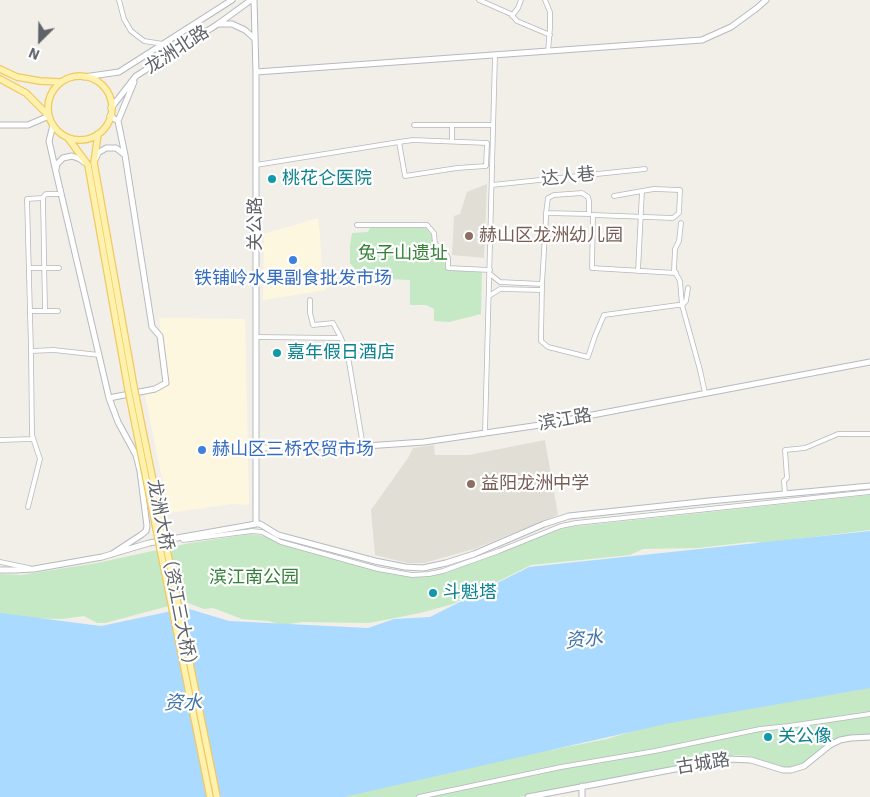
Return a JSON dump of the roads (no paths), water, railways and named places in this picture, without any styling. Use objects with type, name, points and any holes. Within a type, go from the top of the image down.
[{"type":"main road","points":[[0,69],[17,77],[61,82]]},
{"type":"main road","points":[[68,138],[78,140],[88,138],[98,134],[108,123],[111,108],[110,99],[106,91],[93,79],[76,76],[61,82],[54,89],[48,106],[49,116],[53,125],[68,138],[91,164]]},
{"type":"main road","points":[[0,78],[26,93],[49,116]]},
{"type":"main road","points":[[98,134],[91,164],[131,388]]},
{"type":"main road","name":"龙洲大桥（资江三大桥）","points":[[131,388],[210,797]]},
{"type":"main road","name":"龙洲大桥（资江三大桥）","points":[[131,388],[217,797]]},
{"type":"street","points":[[119,0],[124,19],[131,31],[144,41],[163,44]]},
{"type":"street","name":"龙洲北路","points":[[84,77],[119,72],[232,0]]},
{"type":"street","name":"龙洲北路","points":[[111,108],[136,76],[252,0]]},
{"type":"street","name":"关公路","points":[[252,0],[256,72],[256,524]]},
{"type":"street","points":[[479,0],[512,16],[517,21],[550,35]]},
{"type":"street","points":[[512,16],[521,0]]},
{"type":"street","points":[[545,0],[550,12],[548,51]]},
{"type":"street","points":[[256,72],[702,40],[731,27],[766,0]]},
{"type":"street","points":[[218,24],[232,24],[245,30],[255,39]]},
{"type":"street","points":[[485,433],[495,55]]},
{"type":"street","points":[[110,398],[155,389],[166,383],[160,336],[152,327],[118,121],[136,76]]},
{"type":"street","points":[[0,124],[28,125],[49,116]]},
{"type":"street","points":[[110,116],[118,121]]},
{"type":"street","points":[[53,125],[49,141],[99,355],[118,422],[136,455],[140,471],[146,531],[112,554]]},
{"type":"street","points":[[414,125],[494,125]]},
{"type":"street","points":[[452,125],[452,141]]},
{"type":"street","points":[[256,165],[399,142],[413,140],[487,142],[486,166],[457,168],[405,176],[399,142]]},
{"type":"street","points":[[56,172],[57,164],[63,158],[72,156],[91,164],[98,153],[106,148],[116,148],[125,155]]},
{"type":"street","name":"达人巷","points":[[492,185],[645,169]]},
{"type":"street","points":[[546,214],[673,218],[679,214],[680,190],[654,189],[614,196]]},
{"type":"street","points":[[638,271],[642,191]]},
{"type":"street","points":[[676,273],[592,268],[591,215],[588,197],[582,193],[554,195],[548,198],[542,284],[541,341],[548,347],[588,357],[604,315],[678,304],[682,305]]},
{"type":"street","points":[[28,507],[40,459],[32,435],[27,198],[43,198],[46,194],[61,194]]},
{"type":"street","points":[[43,198],[45,310]]},
{"type":"street","points":[[681,223],[679,241],[674,249],[674,270],[680,281],[682,305],[705,393]]},
{"type":"street","points":[[357,225],[427,225],[434,233],[435,244],[445,250],[448,258],[448,268],[490,272],[500,282],[542,284]]},
{"type":"street","points":[[29,268],[58,268]]},
{"type":"street","points":[[682,305],[686,301],[688,288]]},
{"type":"street","points":[[489,296],[500,289],[542,290]]},
{"type":"street","points":[[310,300],[310,313],[313,325],[333,323],[348,356],[363,446]]},
{"type":"street","points":[[30,311],[58,311]]},
{"type":"street","points":[[257,337],[341,338]]},
{"type":"street","points":[[31,351],[54,350],[99,355]]},
{"type":"street","name":"滨江路","points":[[257,448],[363,446],[424,442],[540,425],[870,362]]},
{"type":"street","points":[[785,494],[784,481],[787,478],[785,450],[805,448],[838,434],[870,434]]},
{"type":"street","points":[[0,440],[33,439]]},
{"type":"street","points":[[0,570],[34,569],[102,557],[149,543],[256,524],[260,524],[278,535],[405,567],[423,568],[474,554],[544,524],[569,516],[870,486]]},
{"type":"street","points":[[183,540],[252,531],[262,532],[281,542],[378,569],[412,574],[429,574],[443,571],[499,551],[561,526],[576,523],[870,492]]},
{"type":"street","points":[[0,562],[34,569]]},
{"type":"street","points":[[418,797],[561,767],[656,751],[760,729],[870,714]]},
{"type":"street","name":"古城路","points":[[528,797],[728,759],[751,760],[783,770],[791,770],[804,766],[830,745],[840,740],[870,738]]},
{"type":"street","points":[[582,786],[582,797]]},
{"type":"water","name":"资水","points":[[870,531],[870,688],[670,723],[344,797],[0,797],[0,613],[101,626],[186,608],[229,621],[368,628],[394,619],[430,617],[529,567]]},
{"type":"place","name":"桃花仑医院","points":[[272,179]]},
{"type":"place","name":"赫山区龙洲幼儿园","points":[[469,236]]},
{"type":"place","name":"铁铺岭水果副食批发市场","points":[[293,260]]},
{"type":"place","name":"嘉年假日酒店","points":[[277,353]]},
{"type":"place","name":"赫山区三桥农贸市场","points":[[202,450]]},
{"type":"place","name":"益阳龙洲中学","points":[[471,484]]},
{"type":"place","name":"斗魁塔","points":[[433,593]]},
{"type":"place","name":"关公像","points":[[768,737]]},
{"type":"park label","name":"兔子山遗址","points":[[403,254]]},
{"type":"park label","name":"滨江南公园","points":[[254,578]]}]
